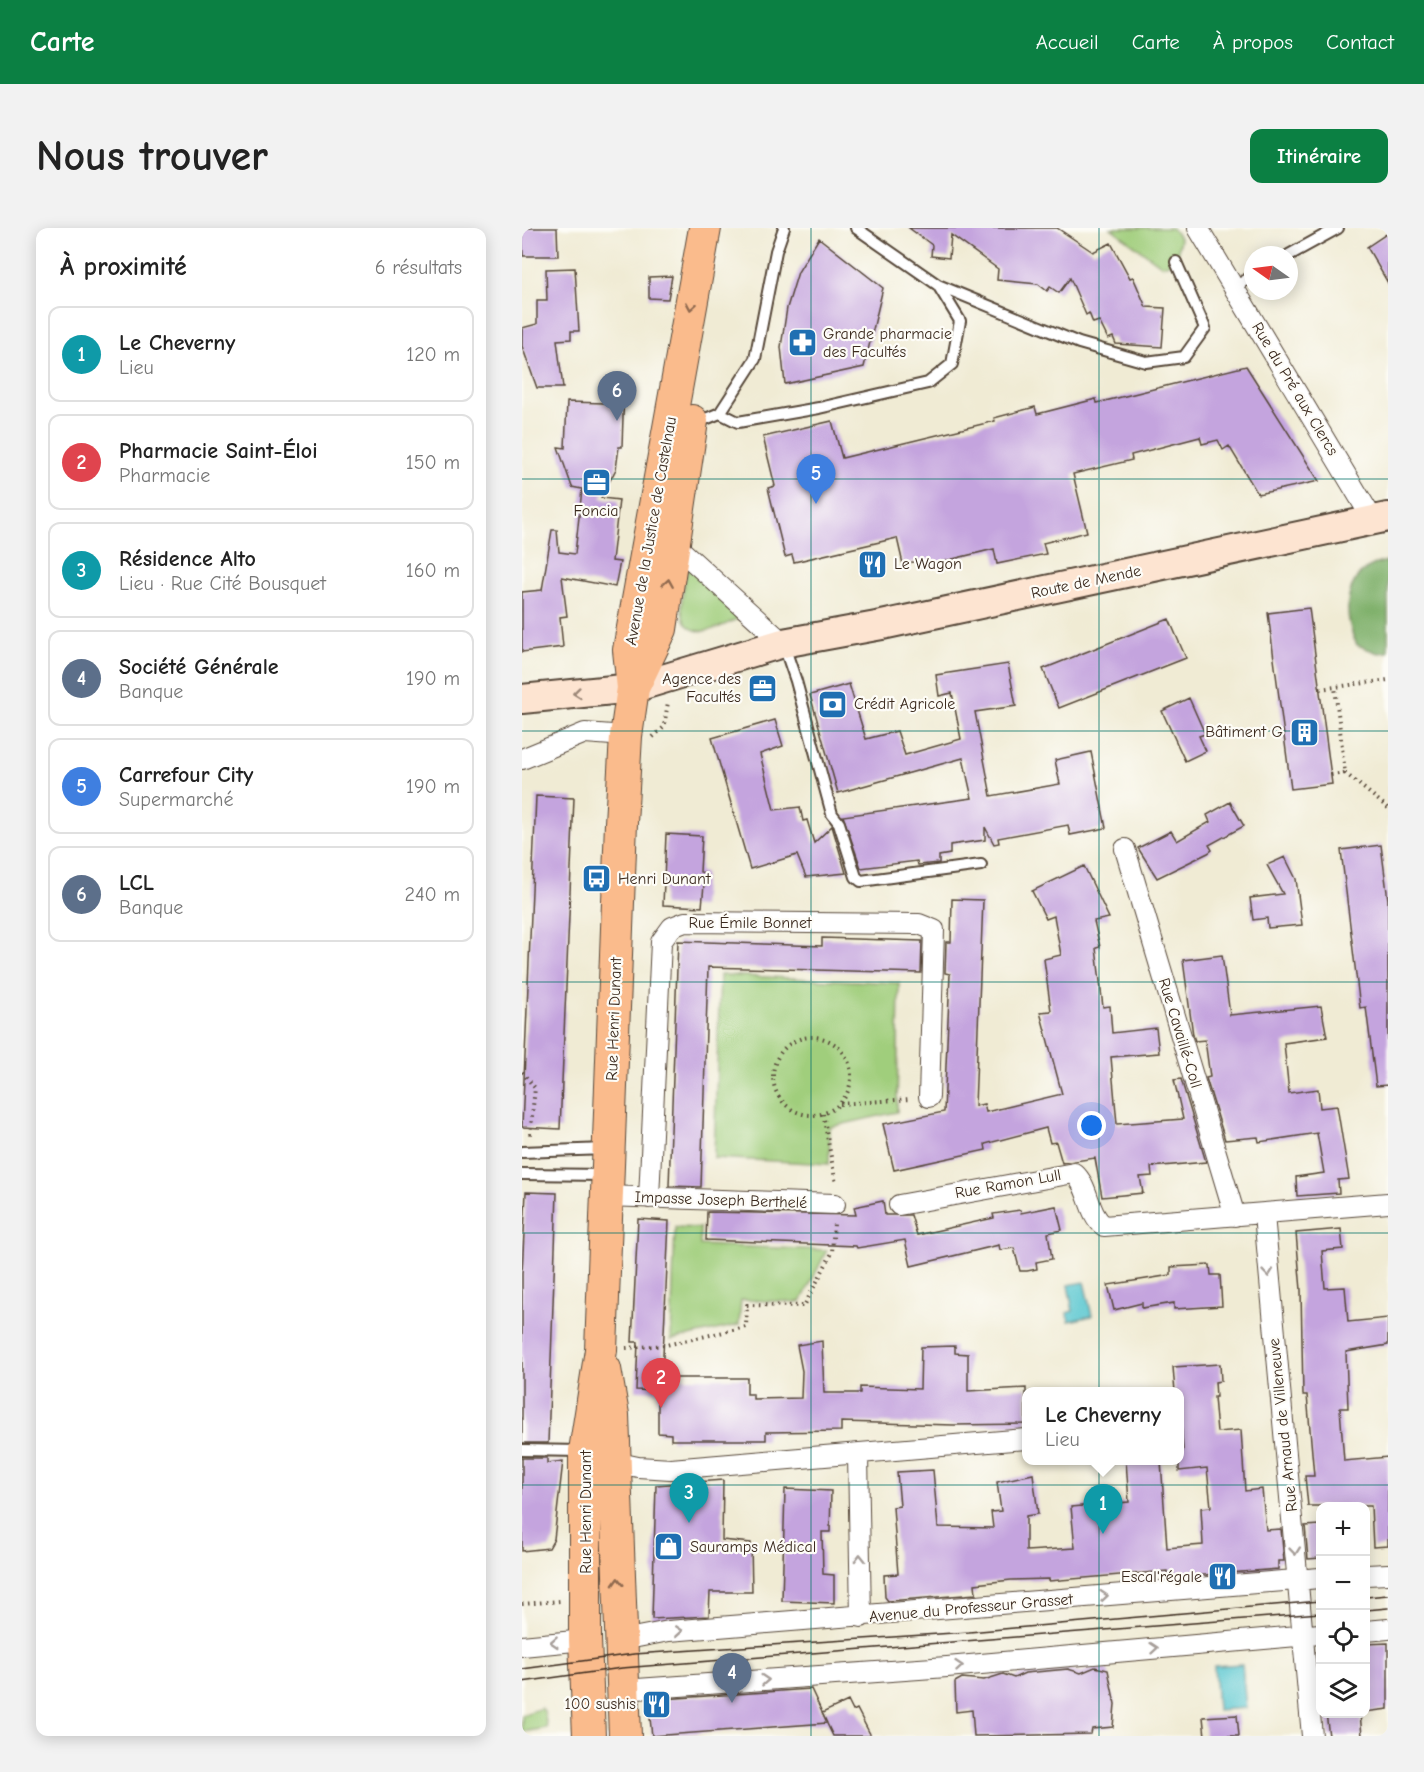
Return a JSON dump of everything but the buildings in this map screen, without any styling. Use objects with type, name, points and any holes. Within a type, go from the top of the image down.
[{"type":"main road","name":"Avenue de la Justice de Castelnau","points":[[633,688],[628,650],[705,228]]},
{"type":"main road","name":"Avenue de la Justice de Castelnau","points":[[633,688],[661,629],[692,424],[726,228]]},
{"type":"main road","name":"Rue Henri Dunant","points":[[589,1736],[585,1640],[599,1456],[614,1415],[601,1350],[626,736],[633,688]]},
{"type":"main road","name":"Rue Henri Dunant","points":[[599,1456],[621,1640],[625,1736]]},
{"type":"main road","points":[[621,1640],[585,1640],[600,1672],[623,1690]]},
{"type":"street","name":"Rue du Pré aux Clercs","points":[[1198,228],[1381,518]]},
{"type":"street","name":"Route de Mende","points":[[522,699],[633,688],[783,643],[894,623],[1381,518]]},
{"type":"street","points":[[674,544],[783,643]]},
{"type":"street","points":[[522,759],[585,733],[626,736]]},
{"type":"street","name":"Rue Cavaillé-Coll","points":[[1125,849],[1235,1216]]},
{"type":"street","name":"Rue Émile Bonnet","points":[[649,1198],[661,942],[672,927],[685,921],[919,924],[934,930],[929,1097]]},
{"type":"street","name":"Impasse Joseph Berthelé","points":[[608,1173],[649,1198],[835,1204]]},
{"type":"street","name":"Rue Ramon Lull","points":[[899,1205],[1074,1173],[1082,1180],[1096,1220],[1104,1226],[1264,1215],[1388,1203]]},
{"type":"street","name":"Rue Arnaud de Villeneuve","points":[[1264,1215],[1298,1580],[1312,1634],[1312,1736]]},
{"type":"street","points":[[599,1456],[638,1467],[671,1469],[1022,1439]]},
{"type":"street","points":[[858,1455],[861,1617]]},
{"type":"street","points":[[1370,1575],[1388,1574]]},
{"type":"street","name":"Avenue du Professeur Grasset","points":[[621,1640],[669,1631],[1316,1578]]},
{"type":"street","points":[[1370,1631],[1388,1629]]},
{"type":"street","points":[[623,1690],[947,1667],[1312,1634]]},
{"type":"street","points":[[522,1646],[585,1640]]},
{"type":"lane","points":[[692,424],[720,412],[755,359],[776,251],[784,228]]},
{"type":"lane","points":[[856,228],[938,285],[1079,343],[1146,362],[1184,357],[1205,328],[1176,262]]},
{"type":"lane","points":[[1298,250],[1338,228]]},
{"type":"lane","points":[[1234,287],[1244,281]]},
{"type":"lane","points":[[720,412],[738,422],[819,408],[928,383],[952,364],[960,321],[938,285]]},
{"type":"lane","points":[[783,643],[796,681],[832,814],[839,823],[856,877],[861,881],[981,865]]},
{"type":"lane","points":[[525,1152],[608,1173]]},
{"type":"lane","points":[[522,1174],[608,1173]]},
{"type":"lane","points":[[522,1450],[599,1456]]},
{"type":"path","points":[[1320,689],[1388,680]]},
{"type":"path","points":[[1335,687],[1345,773],[1388,808]]},
{"type":"path","points":[[1331,775],[1345,773]]},
{"type":"path","points":[[811,1037],[825,1039],[836,1045],[845,1055],[850,1067],[851,1080],[847,1093],[839,1104],[823,1114],[810,1115],[797,1112],[786,1105],[778,1095],[774,1082],[774,1068],[779,1056],[787,1046],[799,1039],[811,1037]]},
{"type":"path","points":[[522,1072],[535,1088],[525,1152]]},
{"type":"path","points":[[839,1104],[929,1097]]},
{"type":"path","points":[[601,1350],[666,1345],[746,1327],[747,1305],[804,1306],[832,1252],[836,1176],[823,1114]]},
{"type":"path","points":[[522,1604],[560,1601]]},
{"type":"green space","points":[[1111,228],[1172,228],[1180,239],[1176,262],[1161,265]]},
{"type":"green space","points":[[1388,561],[1388,652],[1378,653],[1357,645],[1352,632],[1348,605],[1355,581],[1363,572],[1374,565]]},
{"type":"green space","points":[[688,565],[742,617],[711,630],[701,631],[685,623],[682,604]]},
{"type":"green space","points":[[720,975],[899,983],[897,1112],[830,1127],[829,1164],[714,1158]]},
{"type":"green space","points":[[675,1227],[700,1228],[700,1245],[827,1250],[801,1302],[741,1300],[739,1325],[671,1340]]},
{"type":"green space","points":[[541,1708],[544,1711],[547,1728],[522,1732],[522,1715]]},
{"type":"water","points":[[1084,1282],[1092,1316],[1069,1321],[1067,1313],[1073,1311],[1068,1285]]},
{"type":"water","points":[[1242,1664],[1246,1708],[1217,1710],[1214,1666]]},
{"type":"tram line","points":[[1370,1597],[1388,1595]]},
{"type":"tram line","points":[[522,1669],[634,1654],[969,1632],[1316,1601]]},
{"type":"tram line","points":[[1370,1610],[1388,1608]]},
{"type":"tram line","points":[[522,1682],[622,1668],[1316,1613]]},
{"type":"place","name":"Grande pharmacie des Facultés","points":[[802,343]]},
{"type":"place","name":"LCL","points":[[617,421]]},
{"type":"place","name":"Foncia","points":[[596,483]]},
{"type":"place","name":"Carrefour City","points":[[816,504]]},
{"type":"place","name":"Le Wagon","points":[[873,564]]},
{"type":"place","name":"Agence des Facultés","points":[[762,688]]},
{"type":"place","name":"Crédit Agricole","points":[[833,704]]},
{"type":"place","name":"Bâtiment G","points":[[1304,732]]},
{"type":"place","name":"Henri Dunant","points":[[597,879]]},
{"type":"place","name":"Pharmacie Saint-Éloi","points":[[661,1408]]},
{"type":"place","name":"Résidence Alto","points":[[689,1523]]},
{"type":"place","name":"Le Cheverny","points":[[1103,1534]]},
{"type":"place","name":"Sauramps Médical","points":[[669,1547]]},
{"type":"place","name":"Escal'régale","points":[[1223,1577]]},
{"type":"place","name":"Société Générale","points":[[732,1703]]},
{"type":"place","name":"100 sushis","points":[[657,1704]]}]
